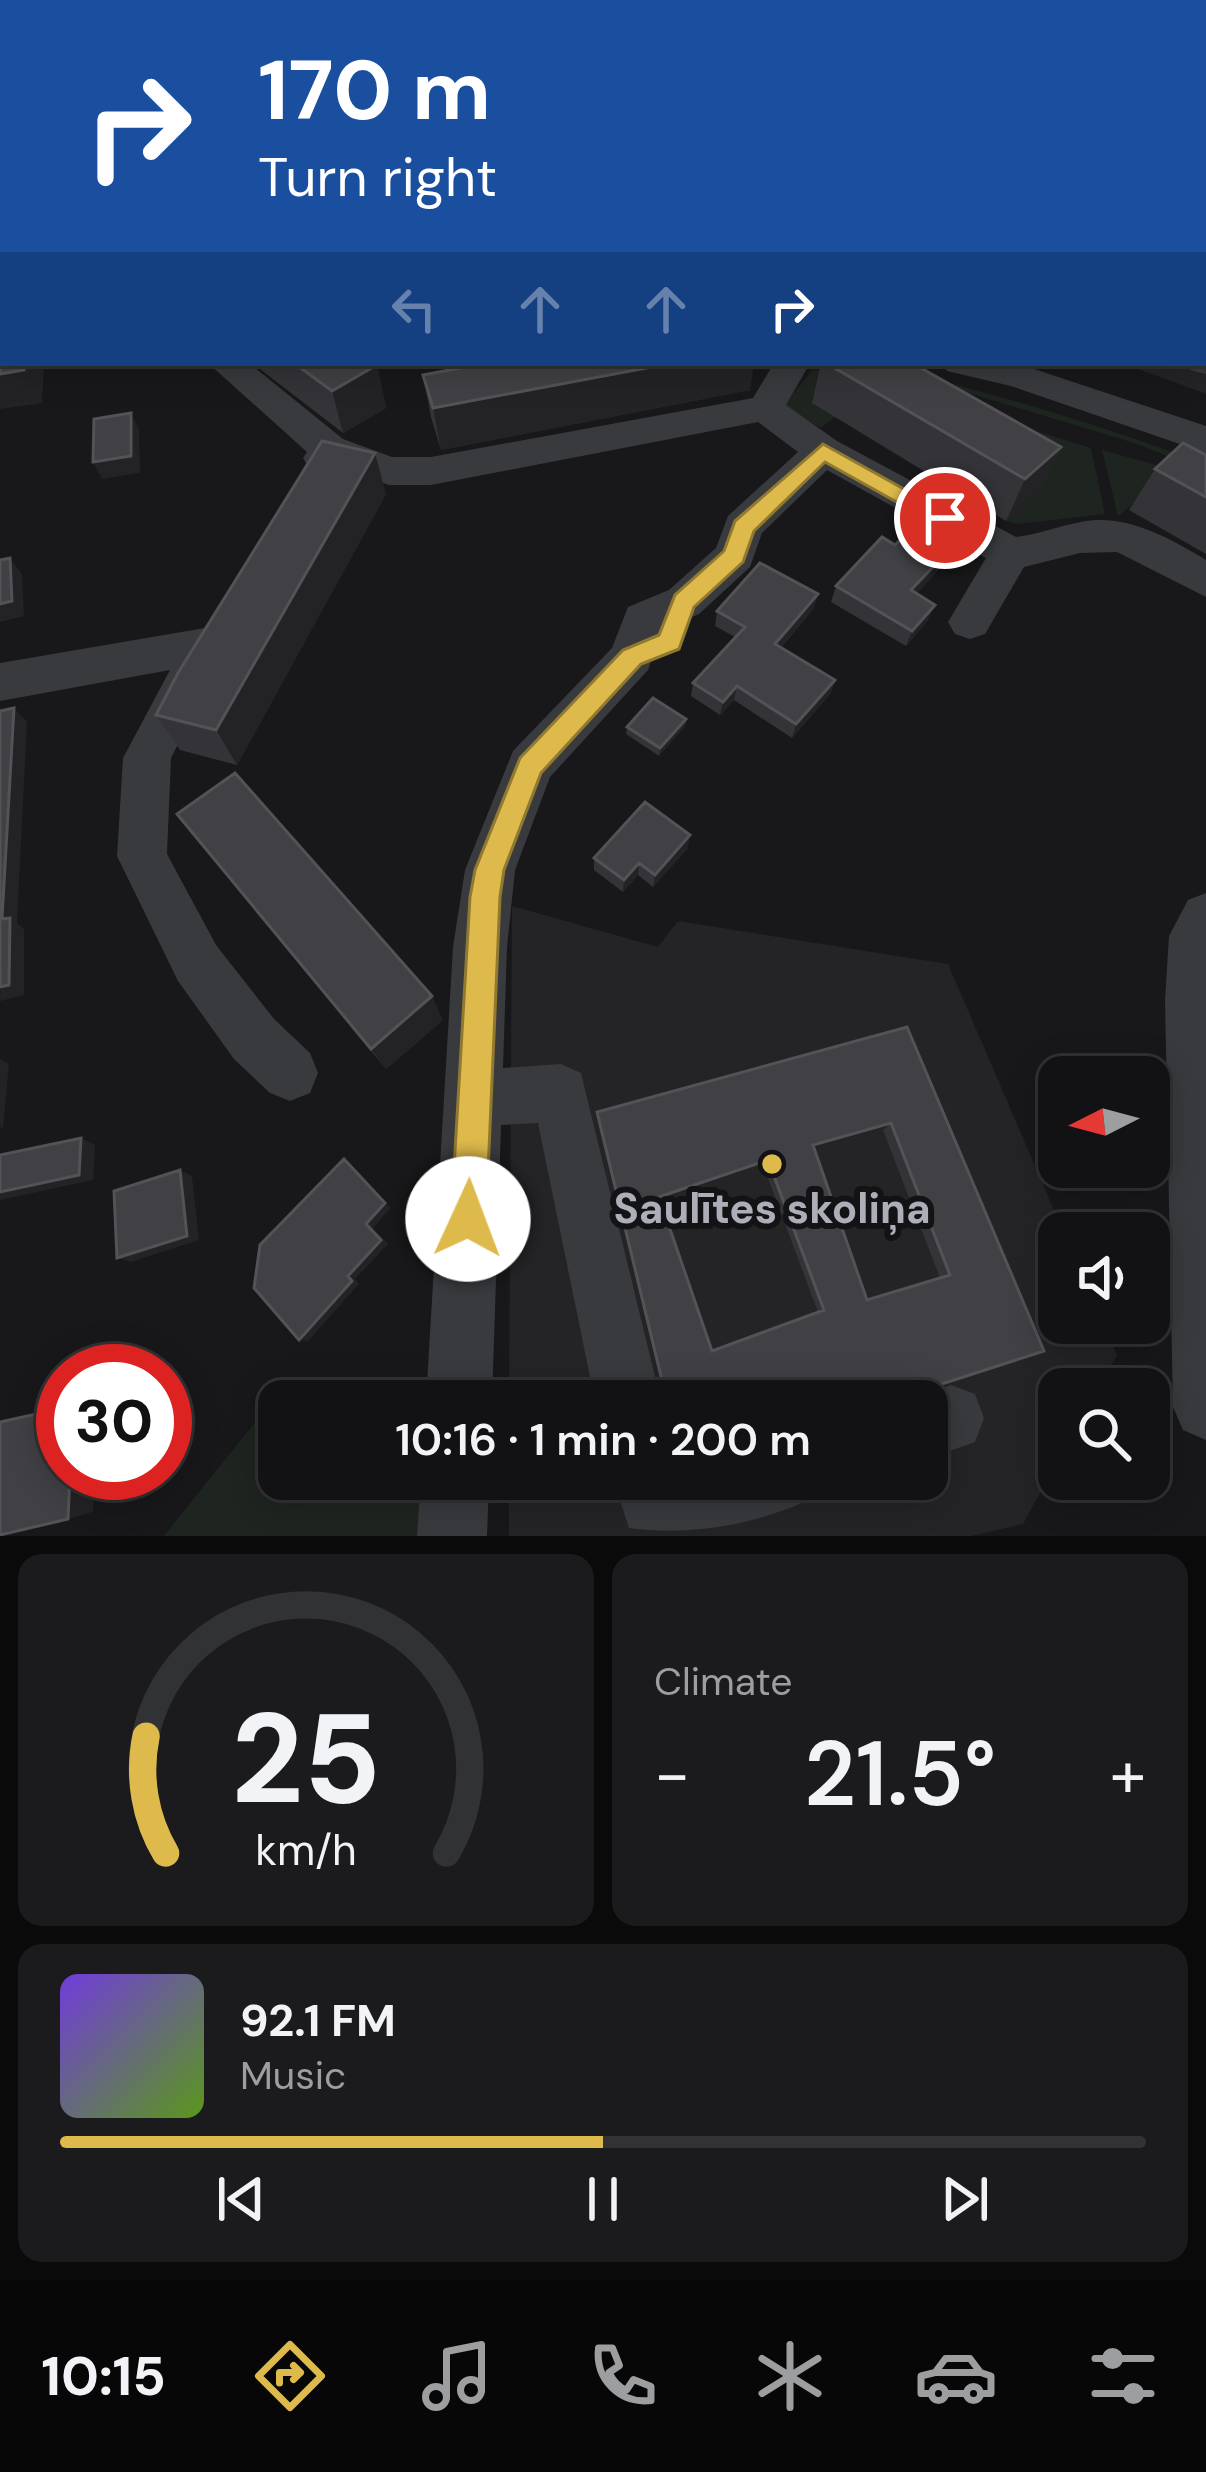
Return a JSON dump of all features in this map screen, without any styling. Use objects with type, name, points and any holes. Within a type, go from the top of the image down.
[{"type":"street","points":[[230,366],[329,448],[388,471],[431,471],[765,408],[823,451],[1011,553],[1040,553],[1101,535],[1138,542],[1206,580]]},
{"type":"street","points":[[765,408],[790,366]]},
{"type":"street","points":[[983,366],[1058,376],[1206,440]]},
{"type":"street","points":[[304,488],[329,448]]},
{"type":"street","points":[[460,1380],[480,947],[490,870],[530,766],[632,657],[670,642],[684,602],[734,556],[743,527],[823,451]]},
{"type":"street","points":[[970,622],[1011,553]]},
{"type":"street","points":[[0,682],[217,626],[147,758],[142,856],[197,963],[254,1039],[290,1073]]},
{"type":"street","points":[[1206,916],[1195,936],[1192,1000],[1206,1407]]},
{"type":"street","points":[[473,1098],[561,1093],[623,1380]]},
{"type":"street","points":[[452,1536],[454,1500]]},
{"type":"street","points":[[652,1500],[653,1504],[692,1510],[720,1500]]},
{"type":"shaded area","points":[[879,366],[1084,422],[1206,465],[1206,471],[1134,443]]},
{"type":"shaded area","points":[[1130,366],[1206,366],[1206,394]]},
{"type":"shaded area","points":[[813,369],[856,376],[1091,448],[1105,514],[1018,524],[1006,521],[1039,488],[835,417],[821,428],[783,406]]},
{"type":"shaded area","points":[[1102,450],[1164,467],[1157,485],[1118,516]]},
{"type":"shaded area","name":"Saulītes skoliņa","points":[[512,906],[658,947],[678,921],[948,964],[1038,1173],[1038,1188],[1045,1188],[1055,1212],[1038,1212],[1038,1344],[1112,1344],[1117,1355],[1110,1368],[1038,1368],[1038,1497],[1023,1524],[971,1536],[509,1536],[509,1500],[948,1500],[948,1380],[509,1380]]},
{"type":"shaded area","points":[[258,1418],[258,1500],[421,1500],[420,1536],[164,1536]]},
{"type":"building","points":[[0,366],[24,366],[24,370],[0,374]]},
{"type":"building","points":[[298,366],[375,366],[332,391]]},
{"type":"building","points":[[471,366],[657,366],[433,408],[423,375]]},
{"type":"building","points":[[831,366],[917,366],[1061,447],[1025,479]]},
{"type":"building","points":[[131,413],[131,456],[93,462],[94,419]]},
{"type":"building","points":[[322,441],[375,453],[216,730],[156,715],[178,673]]},
{"type":"building","points":[[1183,443],[1206,455],[1206,497],[1155,469]]},
{"type":"building","points":[[910,530],[948,551],[911,590],[935,605],[912,631],[836,586],[882,537],[895,545]]},
{"type":"building","points":[[10,558],[12,601],[0,604],[0,560]]},
{"type":"building","points":[[760,563],[818,594],[775,644],[835,680],[796,724],[737,686],[723,702],[693,683],[745,627],[717,611]]},
{"type":"building","points":[[653,698],[686,719],[660,748],[627,727]]},
{"type":"building","points":[[14,708],[2,919],[10,918],[9,985],[0,987],[0,711]]},
{"type":"building","points":[[235,773],[432,996],[371,1049],[177,814]]},
{"type":"building","points":[[645,802],[690,835],[655,875],[639,863],[624,880],[594,858]]},
{"type":"building","points":[[907,1027],[1044,1351],[948,1382],[662,1380],[597,1112]],"holes":[[[891,1123],[950,1275],[867,1300],[813,1145]],[[768,1160],[824,1310],[712,1351],[659,1197]]]},
{"type":"building","points":[[81,1138],[79,1175],[0,1192],[0,1155]]},
{"type":"building","points":[[344,1159],[385,1203],[366,1224],[381,1240],[299,1340],[254,1288],[260,1245]]},
{"type":"building","points":[[180,1170],[187,1236],[117,1258],[114,1191]]},
{"type":"building","points":[[36,1414],[36,1500],[69,1500],[68,1519],[0,1535],[0,1422]]},
{"type":"place","name":"Saulītes skoliņa","points":[[772,1164]]},
{"type":"route","points":[[468,1219],[485,897],[490,870],[530,766],[632,657],[670,642],[684,602],[734,556],[743,527],[823,451],[945,518]]}]
